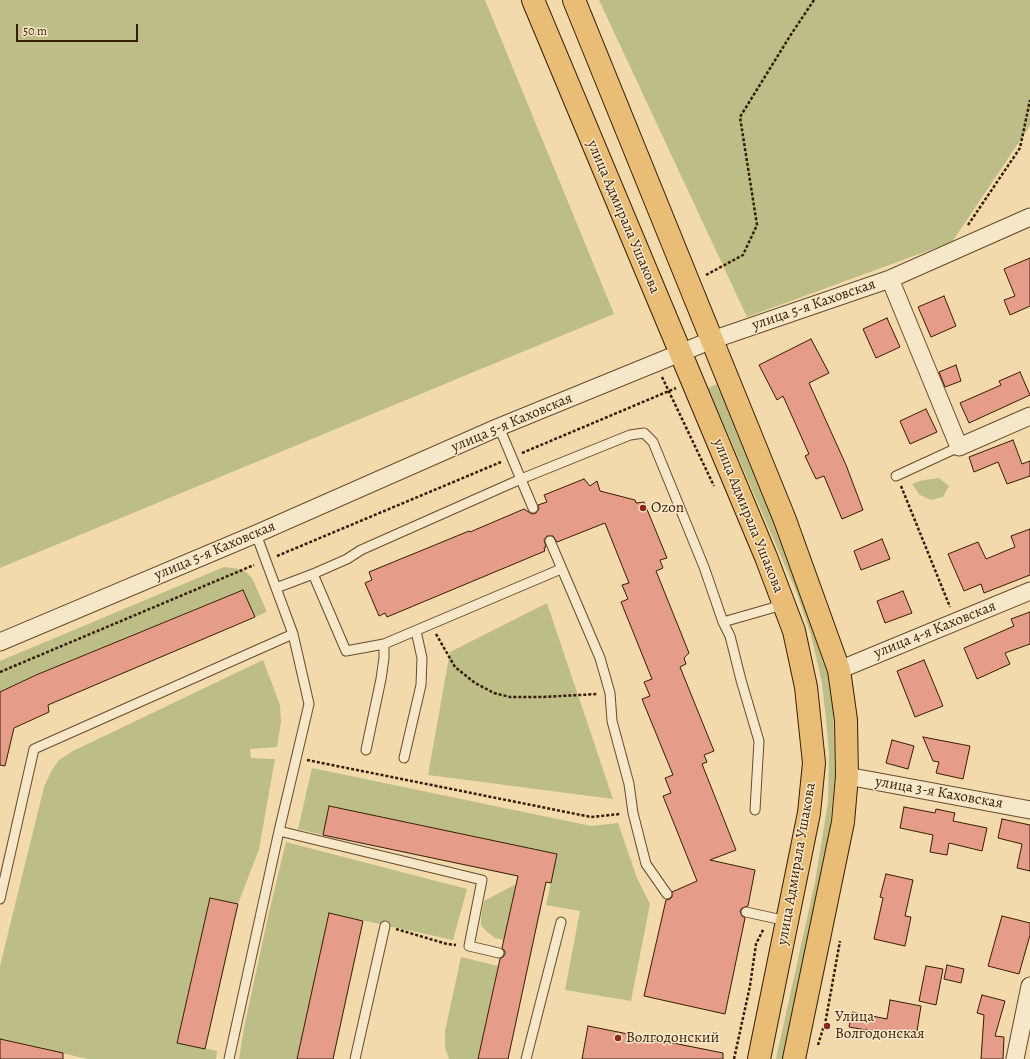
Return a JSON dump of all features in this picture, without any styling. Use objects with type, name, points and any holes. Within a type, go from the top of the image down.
[{"type":"main road","name":"улица Адмирала Ушакова","points":[[533,0],[763,550],[794,631],[806,687],[814,763],[809,813],[759,1059]]},
{"type":"main road","name":"улица Адмирала Ушакова","points":[[574,0],[785,520],[839,670],[846,720],[847,776],[843,822],[794,1059]]},
{"type":"street","name":"улица 5-я Каховская","points":[[0,642],[256,534],[499,427],[712,340],[890,279],[1030,217]]},
{"type":"street","points":[[890,279],[959,447],[1030,416]]},
{"type":"street","name":"улица 4-я Каховская","points":[[839,670],[1030,591]]},
{"type":"street","name":"улица 3-я Каховская","points":[[847,776],[1030,810]]},
{"type":"street","points":[[1015,1059],[1030,986]]},
{"type":"lane","points":[[499,427],[533,508]]},
{"type":"lane","points":[[276,588],[314,574],[347,559],[361,550],[521,479],[630,434],[644,433],[653,442],[704,567],[723,622],[730,636],[759,741],[755,810]]},
{"type":"lane","points":[[896,476],[959,447]]},
{"type":"lane","points":[[229,1059],[279,831],[309,704],[293,634],[256,534]]},
{"type":"lane","points":[[550,541],[600,658],[610,693],[612,721],[629,784],[633,813],[646,864],[667,894]]},
{"type":"lane","points":[[314,574],[346,651],[384,644],[561,569]]},
{"type":"lane","points":[[723,622],[772,608],[783,602]]},
{"type":"lane","points":[[404,758],[421,685],[422,658],[416,631]]},
{"type":"lane","points":[[0,899],[34,749],[293,634]]},
{"type":"lane","points":[[366,750],[381,679],[384,644]]},
{"type":"lane","points":[[279,831],[482,880],[469,946],[499,953]]},
{"type":"lane","points":[[746,912],[787,922]]},
{"type":"lane","points":[[526,1059],[561,922]]},
{"type":"lane","points":[[355,1059],[385,926]]},
{"type":"path","points":[[704,275],[743,255],[757,225],[740,117],[814,0]]},
{"type":"path","points":[[967,226],[1020,148],[1030,100]]},
{"type":"path","points":[[0,672],[693,382]]},
{"type":"path","points":[[896,476],[956,621]]},
{"type":"path","points":[[431,624],[455,667],[475,683],[494,693],[510,697],[542,697],[610,693]]},
{"type":"path","points":[[297,757],[591,817],[633,813]]},
{"type":"path","points":[[385,926],[448,944],[469,946]]},
{"type":"green space","points":[[0,0],[485,0],[614,314],[0,568]]},
{"type":"green space","points":[[599,0],[1030,0],[1030,126],[952,242],[747,317]]},
{"type":"green space","points":[[719,383],[770,504],[827,667],[833,707],[835,776],[829,838],[783,1059],[776,1059],[815,882],[828,802],[829,754],[826,719],[822,683],[811,635],[796,591],[708,388]]},
{"type":"green space","points":[[939,478],[949,486],[943,497],[931,500],[920,495],[912,484],[919,481]]},
{"type":"green space","points":[[224,567],[239,569],[246,572],[252,578],[267,612],[255,617],[242,590],[35,675],[0,692],[0,661]]},
{"type":"green space","points":[[547,603],[613,799],[428,775],[450,652]]},
{"type":"green space","points":[[263,660],[280,705],[281,722],[277,747],[250,749],[251,758],[275,759],[259,849],[238,904],[210,898],[177,1042],[217,1051],[216,1059],[88,1059],[0,1039],[0,966],[44,787],[52,770],[59,760],[73,751]]},
{"type":"green space","points":[[312,768],[591,826],[618,823],[637,878],[650,904],[631,1001],[565,990],[580,911],[546,905],[557,854],[329,806],[323,835],[298,829]]},
{"type":"green space","points":[[286,842],[467,889],[453,940],[329,913],[297,1059],[239,1059],[244,1028],[269,912]]},
{"type":"green space","points":[[516,884],[504,940],[495,938],[481,925],[484,901]]},
{"type":"green space","points":[[461,957],[498,966],[478,1059],[449,1059],[445,1047],[445,1031]]},
{"type":"building","points":[[1030,258],[1030,306],[1010,315],[1004,300],[1015,296],[1004,269]]},
{"type":"building","points":[[944,296],[956,326],[931,337],[918,307]]},
{"type":"building","points":[[887,318],[900,347],[876,358],[863,329]]},
{"type":"building","points":[[811,339],[829,373],[809,383],[846,465],[863,510],[842,519],[824,476],[816,479],[805,456],[809,454],[783,396],[777,400],[759,365]]},
{"type":"building","points":[[956,365],[961,381],[945,387],[939,372]]},
{"type":"building","points":[[1020,372],[1030,395],[969,423],[960,403],[1001,385],[999,381]]},
{"type":"building","points":[[926,409],[937,432],[910,444],[900,421]]},
{"type":"building","points":[[1013,440],[1022,464],[1030,461],[1030,476],[1007,484],[998,462],[974,472],[969,457]]},
{"type":"building","points":[[584,479],[590,486],[597,481],[600,491],[635,500],[636,503],[644,502],[667,558],[660,560],[663,568],[656,571],[689,653],[684,658],[686,664],[680,667],[714,751],[704,755],[707,762],[702,764],[736,850],[710,860],[755,870],[748,906],[742,908],[740,911],[742,916],[745,918],[725,1014],[644,996],[666,900],[672,897],[672,892],[697,881],[663,796],[671,793],[665,778],[673,775],[642,699],[650,696],[644,682],[652,679],[621,602],[628,599],[622,585],[629,583],[605,523],[557,542],[553,536],[547,536],[544,540],[546,547],[544,548],[545,551],[387,617],[385,613],[379,616],[365,583],[372,580],[369,572],[469,531],[470,532],[524,509],[532,514],[536,513],[539,509],[538,505],[547,502],[544,495]]},
{"type":"building","points":[[1030,529],[1030,575],[984,593],[981,584],[964,591],[948,554],[978,542],[986,559],[1015,547],[1011,536]]},
{"type":"building","points":[[882,539],[890,559],[861,570],[854,551]]},
{"type":"building","points":[[243,590],[255,617],[48,705],[49,712],[14,728],[5,766],[0,765],[0,692],[36,675]]},
{"type":"building","points":[[903,591],[912,613],[885,623],[877,601]]},
{"type":"building","points":[[1030,612],[1030,644],[1005,653],[1010,664],[977,679],[964,648],[1014,626],[1011,619]]},
{"type":"building","points":[[924,660],[943,706],[915,717],[897,671]]},
{"type":"building","points":[[923,737],[970,746],[963,779],[936,773],[939,762],[933,761]]},
{"type":"building","points":[[892,740],[914,746],[908,769],[886,763]]},
{"type":"building","points":[[329,806],[557,854],[551,883],[546,882],[508,1059],[478,1059],[500,959],[505,954],[505,951],[502,948],[518,876],[323,835]]},
{"type":"building","points":[[904,807],[935,813],[936,809],[955,813],[953,821],[987,828],[982,851],[949,843],[947,855],[930,852],[933,835],[900,828]]},
{"type":"building","points":[[1002,819],[1030,825],[1030,871],[1017,868],[1022,844],[998,838]]},
{"type":"building","points":[[886,874],[913,880],[905,916],[911,917],[905,946],[874,939],[883,898],[880,897]]},
{"type":"building","points":[[210,898],[238,904],[205,1049],[177,1043]]},
{"type":"building","points":[[329,913],[363,921],[333,1059],[297,1059]]},
{"type":"building","points":[[1002,916],[1030,923],[1030,935],[1019,974],[988,966]]},
{"type":"building","points":[[947,965],[964,969],[961,983],[944,979]]},
{"type":"building","points":[[926,966],[943,969],[936,1005],[919,1001]]},
{"type":"building","points":[[982,995],[1005,1001],[995,1036],[1004,1037],[1003,1059],[981,1059],[984,1015],[977,1013]]},
{"type":"building","points":[[890,1000],[921,1006],[916,1037],[849,1027],[852,1012],[887,1019]]},
{"type":"building","name":"Волгодонский","points":[[588,1026],[723,1053],[723,1059],[582,1059]]},
{"type":"building","points":[[0,1039],[63,1053],[63,1059],[0,1059]]},
{"type":"place","name":"Ozon","points":[[643,508]]},
{"type":"place","name":"Улица Волгодонская","points":[[827,1026]]},
{"type":"place","name":"Волгодонский","points":[[618,1038]]}]
